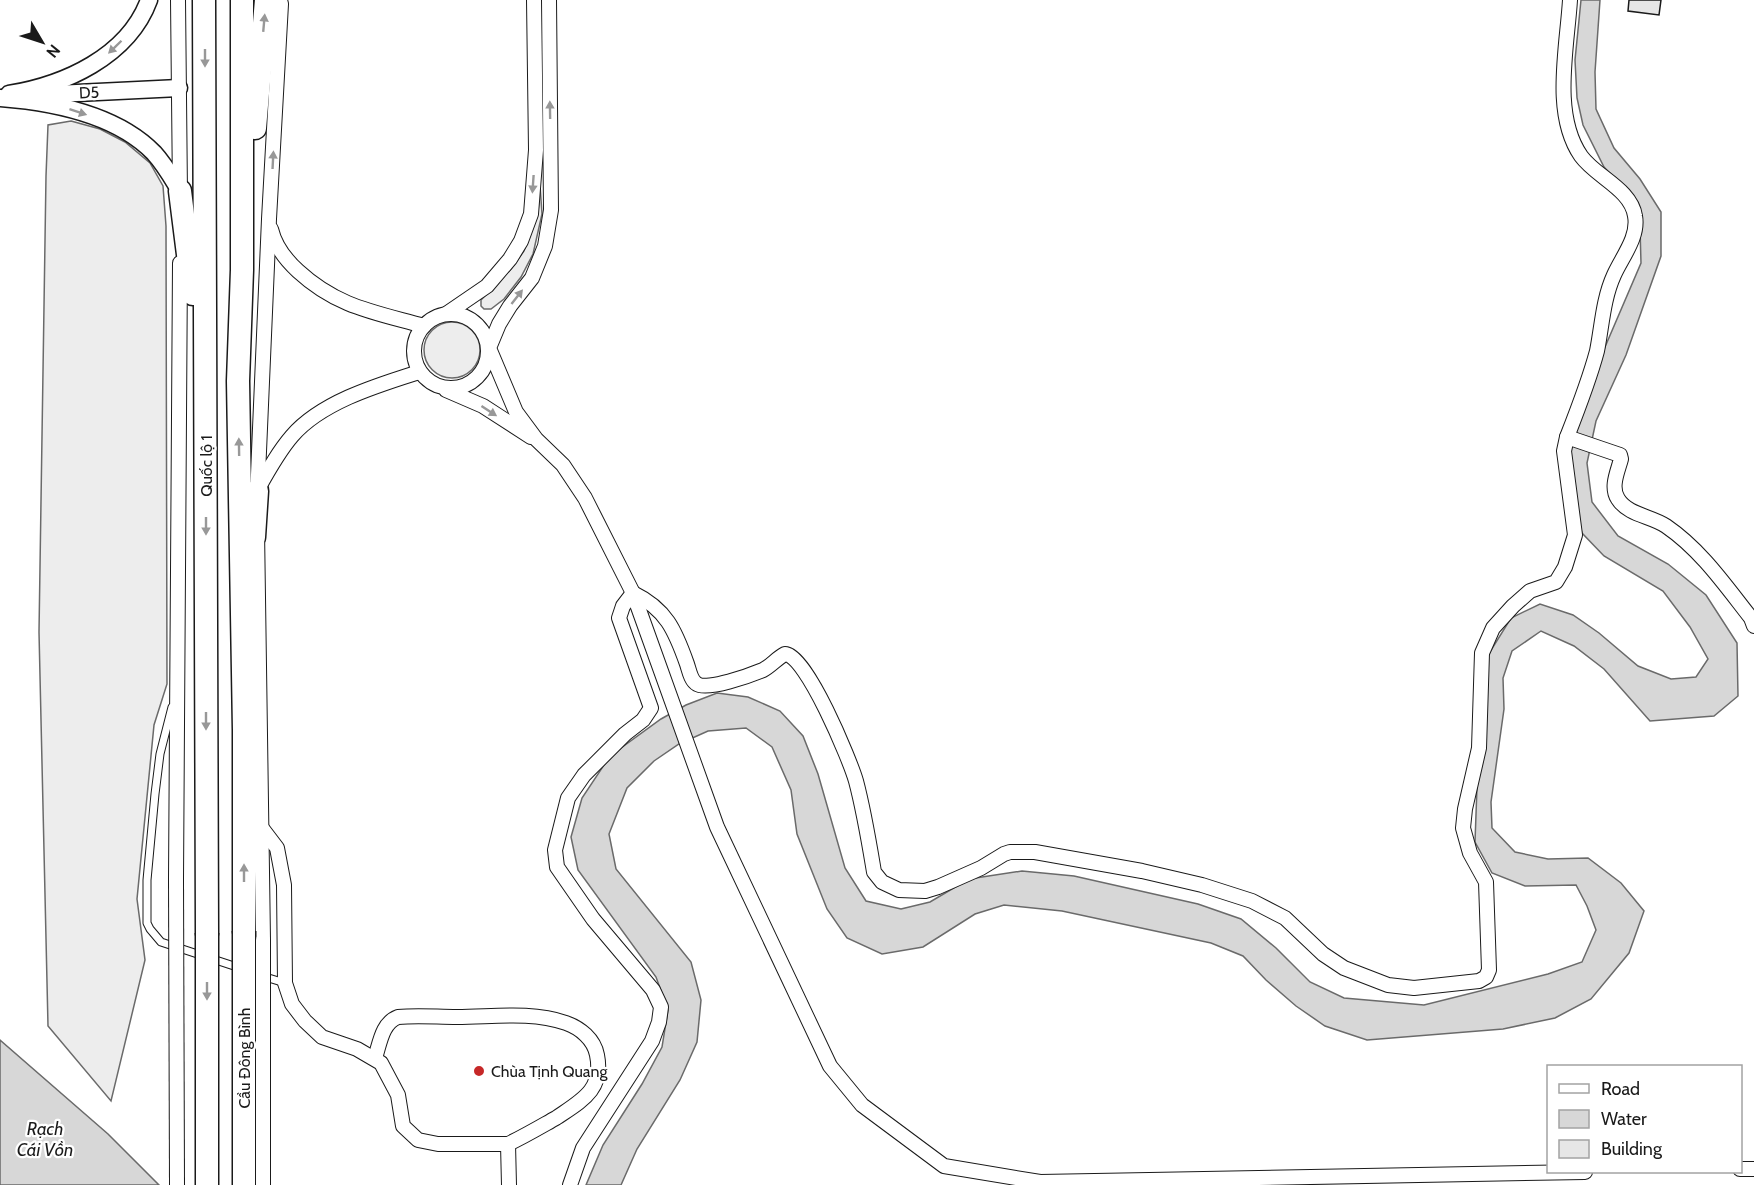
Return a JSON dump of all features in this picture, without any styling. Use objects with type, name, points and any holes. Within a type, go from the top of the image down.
[{"type":"highway","name":"Quốc lộ 1","points":[[204,0],[207,1185]]},
{"type":"highway","name":"Quốc lộ 1","points":[[242,0],[242,270],[238,381],[244,730],[253,936]]},
{"type":"highway","points":[[242,270],[278,1]]},
{"type":"highway","points":[[180,191],[205,396]]},
{"type":"highway","points":[[244,730],[257,491]]},
{"type":"highway","name":"Cầu Đông Bình","points":[[244,1185],[253,936]]},
{"type":"street","points":[[0,96],[68,77],[102,60],[130,33],[148,0]]},
{"type":"street","points":[[177,1185],[176,879],[180,191],[178,0]]},
{"type":"street","points":[[534,0],[536,150],[531,214],[521,241],[510,259],[487,286],[424,326],[417,336],[414,361],[419,372],[428,382],[483,406],[536,439]]},
{"type":"street","points":[[439,387],[452,389],[464,387],[475,381],[483,372],[488,360],[489,348],[499,324],[532,278],[545,246],[551,210],[549,0]]},
{"type":"street","points":[[633,593],[647,600],[662,612],[680,647],[694,682],[698,686],[706,687],[746,676],[766,668],[786,654],[793,656],[814,686],[842,743],[856,780],[874,872],[888,886],[899,890],[925,891],[981,868],[1004,854],[1044,854],[1142,871],[1202,885],[1252,901],[1285,918],[1323,954],[1344,968],[1388,985],[1414,988],[1479,981],[1486,977],[1489,970],[1486,882],[1470,853],[1463,828],[1479,748],[1482,653],[1492,628],[1513,606],[1530,591],[1556,582],[1565,567],[1574,540],[1575,526],[1564,451],[1592,369],[1606,298],[1613,277],[1633,238],[1636,224],[1634,211],[1626,197],[1593,170],[1569,135],[1565,117],[1564,78],[1570,0]]},
{"type":"street","points":[[263,1185],[253,936],[261,827],[257,491],[278,1]]},
{"type":"street","name":"D5","points":[[0,96],[179,88]]},
{"type":"street","points":[[0,96],[60,106],[102,120],[131,134],[153,152],[166,167],[180,191]]},
{"type":"street","points":[[269,219],[273,239],[286,260],[329,296],[350,306],[424,326]]},
{"type":"street","points":[[446,314],[458,314],[470,318],[479,326],[486,336],[516,412],[536,439],[563,465],[585,498],[633,593],[717,827],[830,1066],[862,1106],[944,1166],[1040,1182],[1547,1173]]},
{"type":"street","points":[[257,491],[275,458],[293,434],[319,413],[370,388],[419,372]]},
{"type":"street","points":[[1569,438],[1621,457],[1614,487],[1618,501],[1629,510],[1665,525],[1705,560],[1751,618],[1754,626]]},
{"type":"street","points":[[570,1185],[583,1148],[652,1041],[659,1022],[661,1007],[653,990],[593,919],[557,867],[555,850],[568,798],[584,775],[625,734],[643,720],[651,708],[619,618],[623,606],[633,593]]},
{"type":"street","points":[[261,827],[278,848],[284,885],[285,983],[292,1004],[305,1022],[322,1036],[375,1058],[381,1063],[398,1095],[403,1126],[418,1140],[438,1144],[508,1144],[582,1102],[591,1090],[598,1072],[596,1049],[580,1030],[567,1023],[536,1016],[398,1017],[389,1021],[386,1026],[375,1058]]},
{"type":"street","points":[[508,1144],[508,1185]]},
{"type":"lane","points":[[177,687],[160,754],[147,880],[147,922],[161,942],[285,983]]},
{"type":"shaded area","points":[[71,121],[100,129],[125,142],[150,163],[163,186],[166,226],[167,684],[154,725],[137,899],[145,960],[111,1101],[48,1026],[39,632],[46,176],[48,125]]},
{"type":"shaded area","points":[[540,185],[542,214],[533,254],[521,277],[504,299],[491,309],[484,309],[481,306],[481,300],[511,269],[524,251],[538,213]]},
{"type":"shaded area","points":[[446,322],[458,322],[468,326],[476,334],[480,350],[476,366],[468,374],[458,378],[446,378],[436,374],[428,366],[424,356],[424,344],[428,334],[436,326]]},
{"type":"water","points":[[1581,0],[1600,0],[1595,72],[1596,109],[1614,148],[1640,179],[1661,212],[1661,256],[1626,355],[1596,421],[1587,463],[1592,502],[1618,536],[1668,564],[1706,595],[1737,643],[1738,696],[1714,716],[1650,721],[1604,669],[1574,646],[1541,631],[1512,651],[1503,678],[1504,709],[1491,802],[1492,828],[1515,852],[1548,859],[1588,858],[1621,883],[1644,911],[1629,953],[1591,999],[1555,1018],[1503,1029],[1367,1040],[1325,1026],[1296,1006],[1243,956],[1211,943],[1062,911],[1004,905],[975,914],[923,947],[882,954],[847,938],[827,909],[797,834],[791,790],[772,747],[746,728],[708,731],[679,744],[654,761],[627,788],[609,834],[616,869],[691,962],[701,1000],[697,1042],[680,1080],[637,1149],[621,1185],[586,1185],[603,1145],[642,1084],[662,1047],[668,1010],[656,977],[578,870],[571,837],[582,798],[610,756],[661,719],[686,705],[717,693],[748,697],[780,711],[803,736],[818,774],[845,868],[866,901],[901,909],[930,902],[969,879],[1022,871],[1074,876],[1198,904],[1241,919],[1276,948],[1310,982],[1344,998],[1424,1005],[1548,974],[1582,962],[1596,930],[1576,885],[1525,886],[1492,873],[1475,842],[1477,787],[1488,655],[1511,618],[1540,604],[1573,615],[1599,633],[1638,666],[1671,679],[1696,677],[1708,659],[1690,627],[1663,591],[1604,556],[1582,533],[1571,497],[1570,445],[1590,382],[1641,263],[1640,228],[1631,196],[1604,167],[1583,125],[1577,98],[1575,60]]},
{"type":"water","name":"Rạch Cái Vồn","points":[[0,1040],[108,1134],[159,1185],[0,1185]]},
{"type":"building","points":[[1629,0],[1661,0],[1659,15],[1628,11]]},
{"type":"place","name":"Chùa Tịnh Quang","points":[[479,1071]]}]
